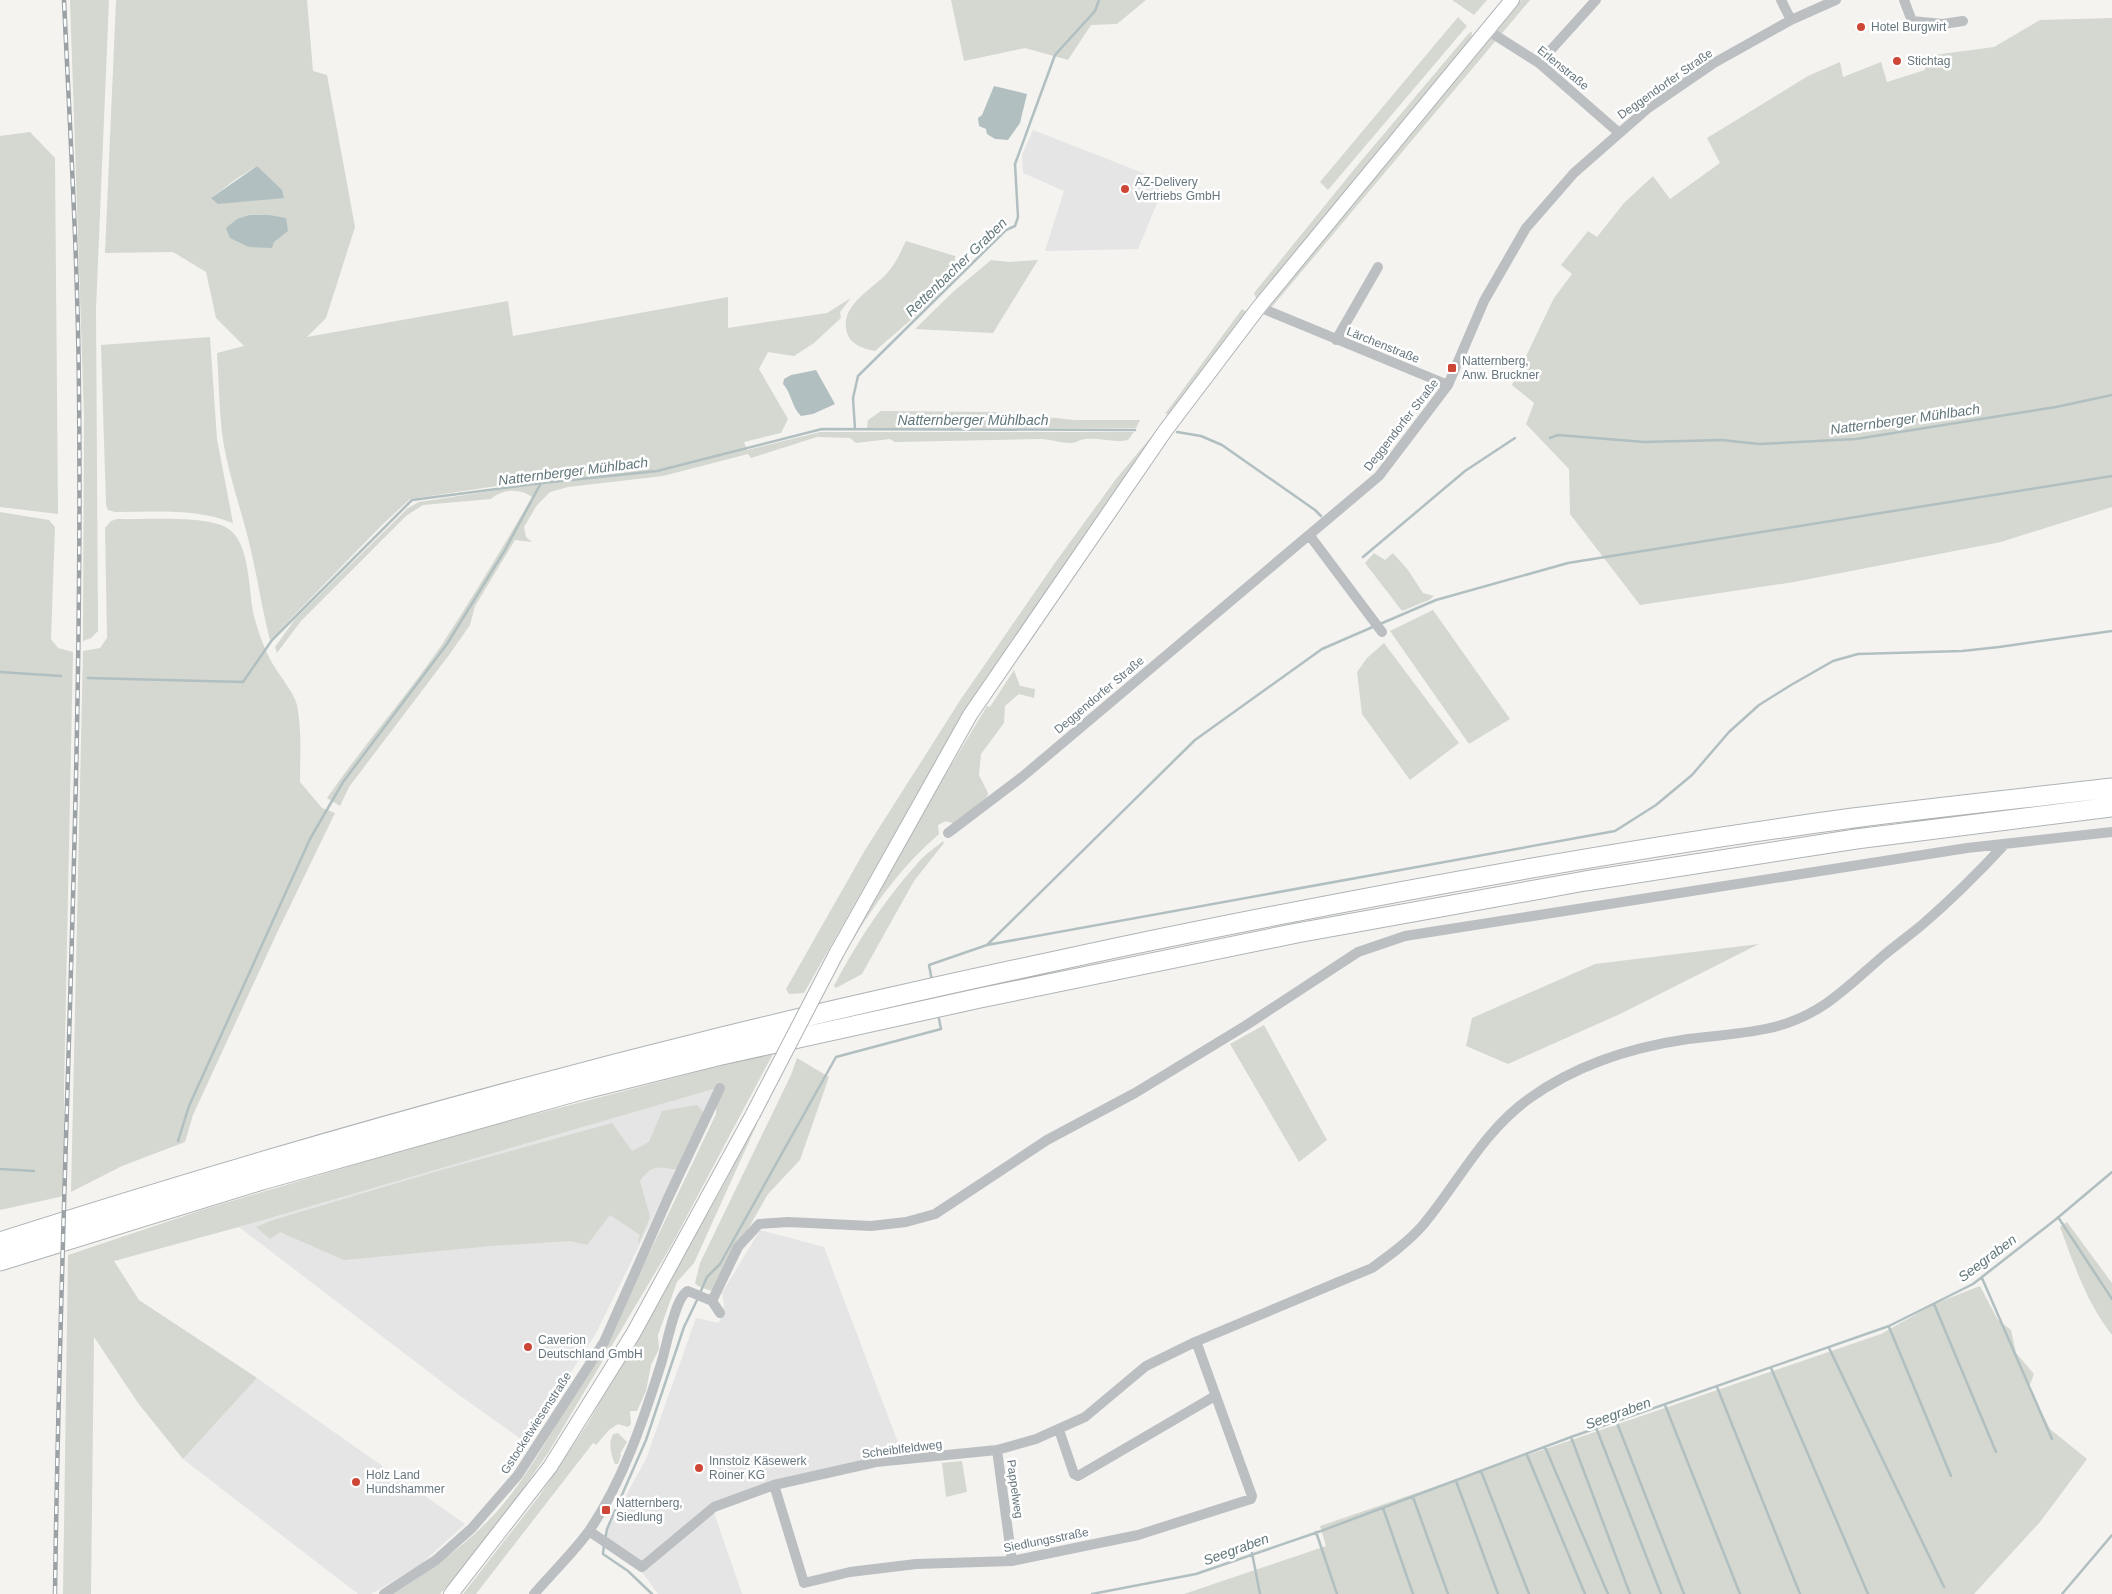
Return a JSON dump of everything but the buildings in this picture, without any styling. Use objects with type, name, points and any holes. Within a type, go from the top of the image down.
[{"type":"highway","points":[[0,1242],[278,1156],[576,1074],[724,1036],[922,990],[1289,912],[1570,862],[1851,818],[2112,788]]},
{"type":"highway","points":[[0,1261],[262,1180],[581,1090],[718,1056],[947,1005],[1296,933],[1585,880],[1856,840],[2112,807]]},
{"type":"highway","points":[[0,1274],[106,1234],[121,1223]]},
{"type":"main road","points":[[451,1594],[550,1467],[633,1334],[837,952],[970,715],[1165,430],[1259,307],[1512,0]]},
{"type":"street","points":[[1539,63],[1596,0]]},
{"type":"street","points":[[1780,0],[1792,20]]},
{"type":"street","name":"Deggendorfer Straße","points":[[948,833],[1022,777],[1379,476],[1448,385],[1484,301],[1526,228],[1574,173],[1618,132],[1647,109],[1714,63],[1792,20],[1836,0]]},
{"type":"street","points":[[1904,0],[1912,21],[1943,24],[1962,21]]},
{"type":"street","name":"Erlenstraße","points":[[1487,30],[1539,63],[1618,132]]},
{"type":"street","name":"Lärchenstraße","points":[[1336,340],[1378,267]]},
{"type":"street","name":"Lärchenstraße","points":[[1259,307],[1448,385]]},
{"type":"street","points":[[1310,536],[1378,628]]},
{"type":"street","points":[[703,1297],[738,1247],[759,1224],[788,1222],[871,1226],[906,1222],[935,1214],[1047,1140],[1135,1092],[1246,1026],[1358,952],[1404,936],[1947,851],[2112,832]]},
{"type":"street","name":"Scheiblfeldweg","points":[[589,1531],[642,1567],[714,1508],[774,1485],[876,1462],[997,1450],[1036,1439],[1059,1430],[1085,1417],[1146,1366],[1194,1342],[1372,1268],[1398,1250],[1422,1226],[1483,1143],[1504,1120],[1529,1098],[1563,1078],[1608,1058],[1644,1047],[1779,1026],[1810,1014],[1830,1002],[1923,924],[2005,844]]},
{"type":"street","name":"Gstocketwiesenstraße","points":[[384,1594],[436,1560],[465,1535],[518,1475],[604,1342],[668,1198],[720,1088]]},
{"type":"street","points":[[534,1594],[589,1531],[610,1495],[635,1439],[663,1358],[677,1308],[686,1291],[703,1297],[720,1313]]},
{"type":"street","name":"Siedlungsstraße","points":[[774,1485],[804,1583],[850,1572],[916,1564],[1012,1561],[1138,1535],[1251,1498],[1252,1496],[1197,1344],[1194,1342]]},
{"type":"street","points":[[1059,1430],[1074,1474],[1078,1476],[1215,1396]]},
{"type":"street","name":"Pappelweg","points":[[997,1450],[1012,1561]]},
{"type":"shaded area","points":[[70,0],[109,0],[96,309],[98,631],[91,638],[83,641],[84,415]]},
{"type":"shaded area","points":[[116,0],[307,0],[313,71],[327,75],[355,227],[326,318],[307,337],[508,301],[513,336],[728,297],[728,328],[827,313],[851,298],[840,312],[841,318],[814,343],[794,356],[768,352],[759,369],[788,419],[781,433],[744,442],[747,450],[820,432],[1134,432],[1128,440],[1086,439],[1071,443],[1040,439],[895,442],[890,439],[856,443],[850,438],[817,437],[751,458],[748,454],[663,476],[568,487],[550,492],[537,505],[524,527],[526,537],[532,542],[515,540],[475,606],[470,625],[349,787],[340,806],[327,798],[441,646],[488,572],[532,497],[522,492],[511,491],[500,493],[491,499],[423,505],[406,516],[301,621],[277,653],[275,647],[296,618],[408,508],[419,502],[498,490],[497,486],[410,499],[382,525],[270,640],[248,537],[232,482],[223,440],[221,419],[217,353],[244,346],[216,318],[206,272],[173,252],[105,253]],"holes":[[[257,166],[283,198],[257,199],[211,198]]]},
{"type":"shaded area","points":[[951,0],[1146,0],[1117,24],[1091,25],[1068,60],[1025,48],[964,61]]},
{"type":"shaded area","points":[[1452,0],[1487,0],[1474,15]]},
{"type":"shaded area","points":[[1521,0],[1530,0],[1271,308],[1270,301]]},
{"type":"shaded area","points":[[1458,17],[1467,26],[1328,190],[1320,182]]},
{"type":"shaded area","points":[[2112,18],[2112,507],[2001,542],[1794,582],[1640,605],[1570,514],[1569,469],[1526,424],[1534,403],[1512,385],[1554,298],[1572,274],[1561,265],[1588,231],[1597,237],[1624,203],[1653,176],[1670,199],[1720,163],[1707,138],[1808,76],[1840,62],[1843,77],[1881,62],[1887,82],[1925,70],[1926,56],[1994,47],[2040,20]]},
{"type":"shaded area","points":[[1472,32],[1471,41],[1259,298],[1256,298],[1254,293],[1356,167],[1469,33]]},
{"type":"shaded area","points":[[994,86],[1027,94],[1020,123],[1008,140],[995,139],[987,134],[986,129],[979,126],[978,118],[982,115]]},
{"type":"shaded area","points":[[1033,130],[1166,182],[1138,249],[1045,251],[1064,191],[1023,173],[1022,155]]},
{"type":"shaded area","points":[[30,132],[55,158],[58,514],[0,507],[0,136]]},
{"type":"shaded area","points":[[257,166],[282,190],[284,198],[218,204],[211,198]]},
{"type":"shaded area","points":[[250,215],[269,215],[286,218],[288,231],[274,242],[272,248],[249,247],[230,238],[226,228],[237,219]]},
{"type":"shaded area","points":[[906,241],[955,256],[954,280],[875,351],[862,347],[854,343],[847,333],[846,323],[848,314],[859,298],[882,279],[891,268]]},
{"type":"shaded area","points":[[991,260],[1009,262],[1038,260],[993,333],[915,329],[954,291]]},
{"type":"shaded area","points":[[1242,309],[1247,312],[1170,414],[1165,414]]},
{"type":"shaded area","points":[[210,337],[217,439],[233,523],[219,518],[190,513],[115,512],[108,510],[106,505],[101,345]]},
{"type":"shaded area","points":[[816,370],[835,404],[813,414],[801,416],[783,384],[784,379],[791,375]]},
{"type":"shaded area","points":[[881,411],[996,412],[1075,420],[1140,420],[1136,428],[867,428],[868,420]]},
{"type":"shaded area","points":[[1151,437],[1152,439],[987,678],[905,815],[804,993],[789,994],[786,989],[865,850],[961,699],[1057,560],[1116,479]]},
{"type":"shaded area","points":[[0,512],[49,520],[55,527],[51,639],[58,648],[73,652],[64,1091],[64,1196],[0,1210]]},
{"type":"shaded area","points":[[117,519],[205,521],[227,528],[235,535],[245,556],[254,616],[265,649],[297,705],[300,733],[300,782],[322,808],[335,813],[193,1115],[185,1142],[122,1166],[71,1192],[83,651],[100,648],[107,638],[105,528],[111,521]]},
{"type":"shaded area","points":[[1374,553],[1385,560],[1393,553],[1408,570],[1423,593],[1434,596],[1402,611],[1365,563]]},
{"type":"shaded area","points":[[1433,610],[1510,719],[1469,744],[1390,631]]},
{"type":"shaded area","points":[[1384,643],[1459,743],[1410,780],[1362,714],[1357,672],[1367,658]]},
{"type":"shaded area","points":[[1014,670],[1020,686],[1035,689],[1034,698],[1019,694],[1005,706],[1004,723],[981,754],[979,775],[988,793],[987,797],[955,824],[946,821],[938,825],[939,834],[893,882],[854,938],[932,797],[987,706],[990,707]]},
{"type":"shaded area","points":[[943,841],[944,843],[914,881],[862,974],[836,988],[834,986],[851,954],[872,922],[905,877],[926,855]]},
{"type":"shaded area","points":[[1759,944],[1620,1014],[1508,1064],[1466,1046],[1472,1018],[1595,964]]},
{"type":"shaded area","points":[[1264,1025],[1327,1140],[1299,1162],[1230,1044]]},
{"type":"shaded area","points":[[774,1052],[671,1246],[548,1453],[494,1531],[440,1594],[393,1594],[440,1562],[470,1538],[497,1512],[531,1466],[585,1375],[644,1264],[716,1114],[717,1088],[239,1227],[114,1261],[139,1300],[257,1378],[183,1459],[138,1403],[94,1337],[91,1594],[63,1594],[68,1255],[205,1209],[451,1136]]},
{"type":"shaded area","points":[[797,1058],[829,1077],[800,1160],[768,1194],[711,1291],[698,1286],[695,1283],[700,1263],[791,1075]]},
{"type":"shaded area","points":[[717,1088],[595,1335],[540,1420],[528,1444],[459,1395],[239,1227]]},
{"type":"shaded area","points":[[697,1105],[706,1115],[679,1170],[666,1168],[652,1169],[640,1181],[650,1217],[639,1243],[640,1235],[610,1215],[587,1245],[570,1241],[491,1246],[344,1260],[280,1232],[270,1239],[256,1227],[273,1220],[438,1171],[612,1123],[632,1151],[649,1142],[662,1111]]},
{"type":"shaded area","points":[[756,1122],[757,1124],[694,1263],[677,1282],[658,1335],[659,1349],[651,1365],[646,1391],[637,1411],[630,1411],[631,1424],[628,1427],[618,1424],[609,1430],[596,1445],[593,1443],[476,1594],[463,1594],[540,1495],[588,1423],[722,1188]]},
{"type":"shaded area","points":[[2067,1222],[2112,1283],[2112,1335],[2095,1310],[2076,1269],[2060,1227]]},
{"type":"shaded area","points":[[760,1230],[824,1247],[902,1453],[808,1475],[712,1507],[742,1594],[658,1594],[642,1572],[600,1543],[646,1459],[696,1318],[719,1323],[724,1306],[722,1293]]},
{"type":"shaded area","points":[[1980,1286],[1998,1320],[2011,1330],[2016,1353],[2034,1374],[2029,1387],[2050,1429],[2087,1459],[2040,1522],[1974,1594],[1184,1594],[1326,1546],[1320,1526],[1881,1334],[1934,1304]]},
{"type":"shaded area","points":[[257,1378],[465,1524],[418,1567],[371,1594],[358,1594],[183,1459]]},
{"type":"shaded area","points":[[618,1433],[627,1442],[620,1454],[618,1464],[615,1464],[610,1446],[613,1434]]},
{"type":"shaded area","points":[[962,1461],[967,1492],[946,1497],[942,1463]]},
{"type":"waterway","name":"Rettenbacher Graben","points":[[855,429],[853,398],[858,376],[1006,230],[1015,226],[1018,217],[1015,164],[1055,55],[1095,11],[1099,0]]},
{"type":"waterway","name":"Natternberger Mühlbach","points":[[1550,438],[1558,435],[1644,442],[1722,440],[1759,444],[1856,439],[2056,407],[2112,395]]},
{"type":"waterway","name":"Natternberger Mühlbach","points":[[88,678],[243,682],[272,640],[412,500],[542,483],[657,471],[822,429],[1135,430]]},
{"type":"waterway","name":"Natternberger Mühlbach","points":[[1177,432],[1201,436],[1222,445],[1321,516]]},
{"type":"waterway","name":"Natternberger Mühlbach","points":[[1363,557],[1465,471],[1515,438]]},
{"type":"waterway","points":[[1380,624],[1436,600],[1568,563],[2112,476]]},
{"type":"waterway","points":[[178,1141],[189,1106],[310,839],[343,782],[447,644],[505,550],[541,483]]},
{"type":"waterway","points":[[932,981],[929,965],[987,945],[1195,740],[1322,649],[1375,626]]},
{"type":"waterway","points":[[987,945],[1615,831],[1656,805],[1692,775],[1729,732],[1759,705],[1833,661],[1858,654],[1962,651],[2112,631]]},
{"type":"waterway","name":"Natternberger Mühlbach","points":[[0,672],[61,676]]},
{"type":"waterway","points":[[700,1293],[707,1277],[720,1264],[836,1057],[941,1029],[938,1014]]},
{"type":"waterway","points":[[0,1169],[34,1171]]},
{"type":"waterway","name":"Seegraben","points":[[1092,1594],[1196,1574],[1321,1531],[1571,1437],[1889,1326],[1973,1284],[2055,1220],[2112,1172]]},
{"type":"waterway","points":[[2058,1217],[2112,1299]]},
{"type":"waterway","points":[[1982,1278],[2052,1439]]},
{"type":"waterway","points":[[605,1540],[607,1529],[646,1440],[684,1327],[698,1298]]},
{"type":"waterway","points":[[1934,1304],[1996,1452]]},
{"type":"waterway","points":[[1889,1327],[1951,1476]]},
{"type":"waterway","points":[[1829,1348],[1944,1587]]},
{"type":"waterway","points":[[1771,1368],[1868,1594]]},
{"type":"waterway","points":[[1717,1387],[1800,1594]]},
{"type":"waterway","points":[[1665,1405],[1740,1594]]},
{"type":"waterway","points":[[1617,1423],[1684,1594]]},
{"type":"waterway","points":[[1597,1430],[1661,1594]]},
{"type":"waterway","points":[[1571,1437],[1630,1594]]},
{"type":"waterway","points":[[1545,1447],[1608,1594]]},
{"type":"waterway","points":[[1527,1455],[1585,1594]]},
{"type":"waterway","points":[[1481,1471],[1529,1594]]},
{"type":"waterway","points":[[1456,1481],[1498,1594]]},
{"type":"waterway","points":[[1413,1497],[1448,1594]]},
{"type":"waterway","points":[[1383,1508],[1413,1594]]},
{"type":"waterway","points":[[1316,1532],[1337,1594]]},
{"type":"waterway","points":[[2062,1594],[2112,1535]]},
{"type":"waterway","points":[[604,1545],[603,1554],[628,1571],[652,1594]]},
{"type":"waterway","points":[[1252,1553],[1260,1594]]},
{"type":"railway","points":[[55,1594],[61,1293],[78,693],[79,542],[77,294],[64,0]]},
{"type":"place","name":"Hotel Burgwirt","points":[[1861,27]]},
{"type":"place","name":"Stichtag","points":[[1897,61]]},
{"type":"place","name":"AZ-Delivery Vertriebs GmbH","points":[[1125,189]]},
{"type":"place","name":"Natternberg, Anw. Bruckner","points":[[1452,368]]},
{"type":"place","name":"Caverion Deutschland GmbH","points":[[528,1347]]},
{"type":"place","name":"Innstolz Käsewerk Roiner KG","points":[[699,1468]]},
{"type":"place","name":"Holz Land Hundshammer","points":[[356,1482]]},
{"type":"place","name":"Natternberg, Siedlung","points":[[606,1510]]}]
